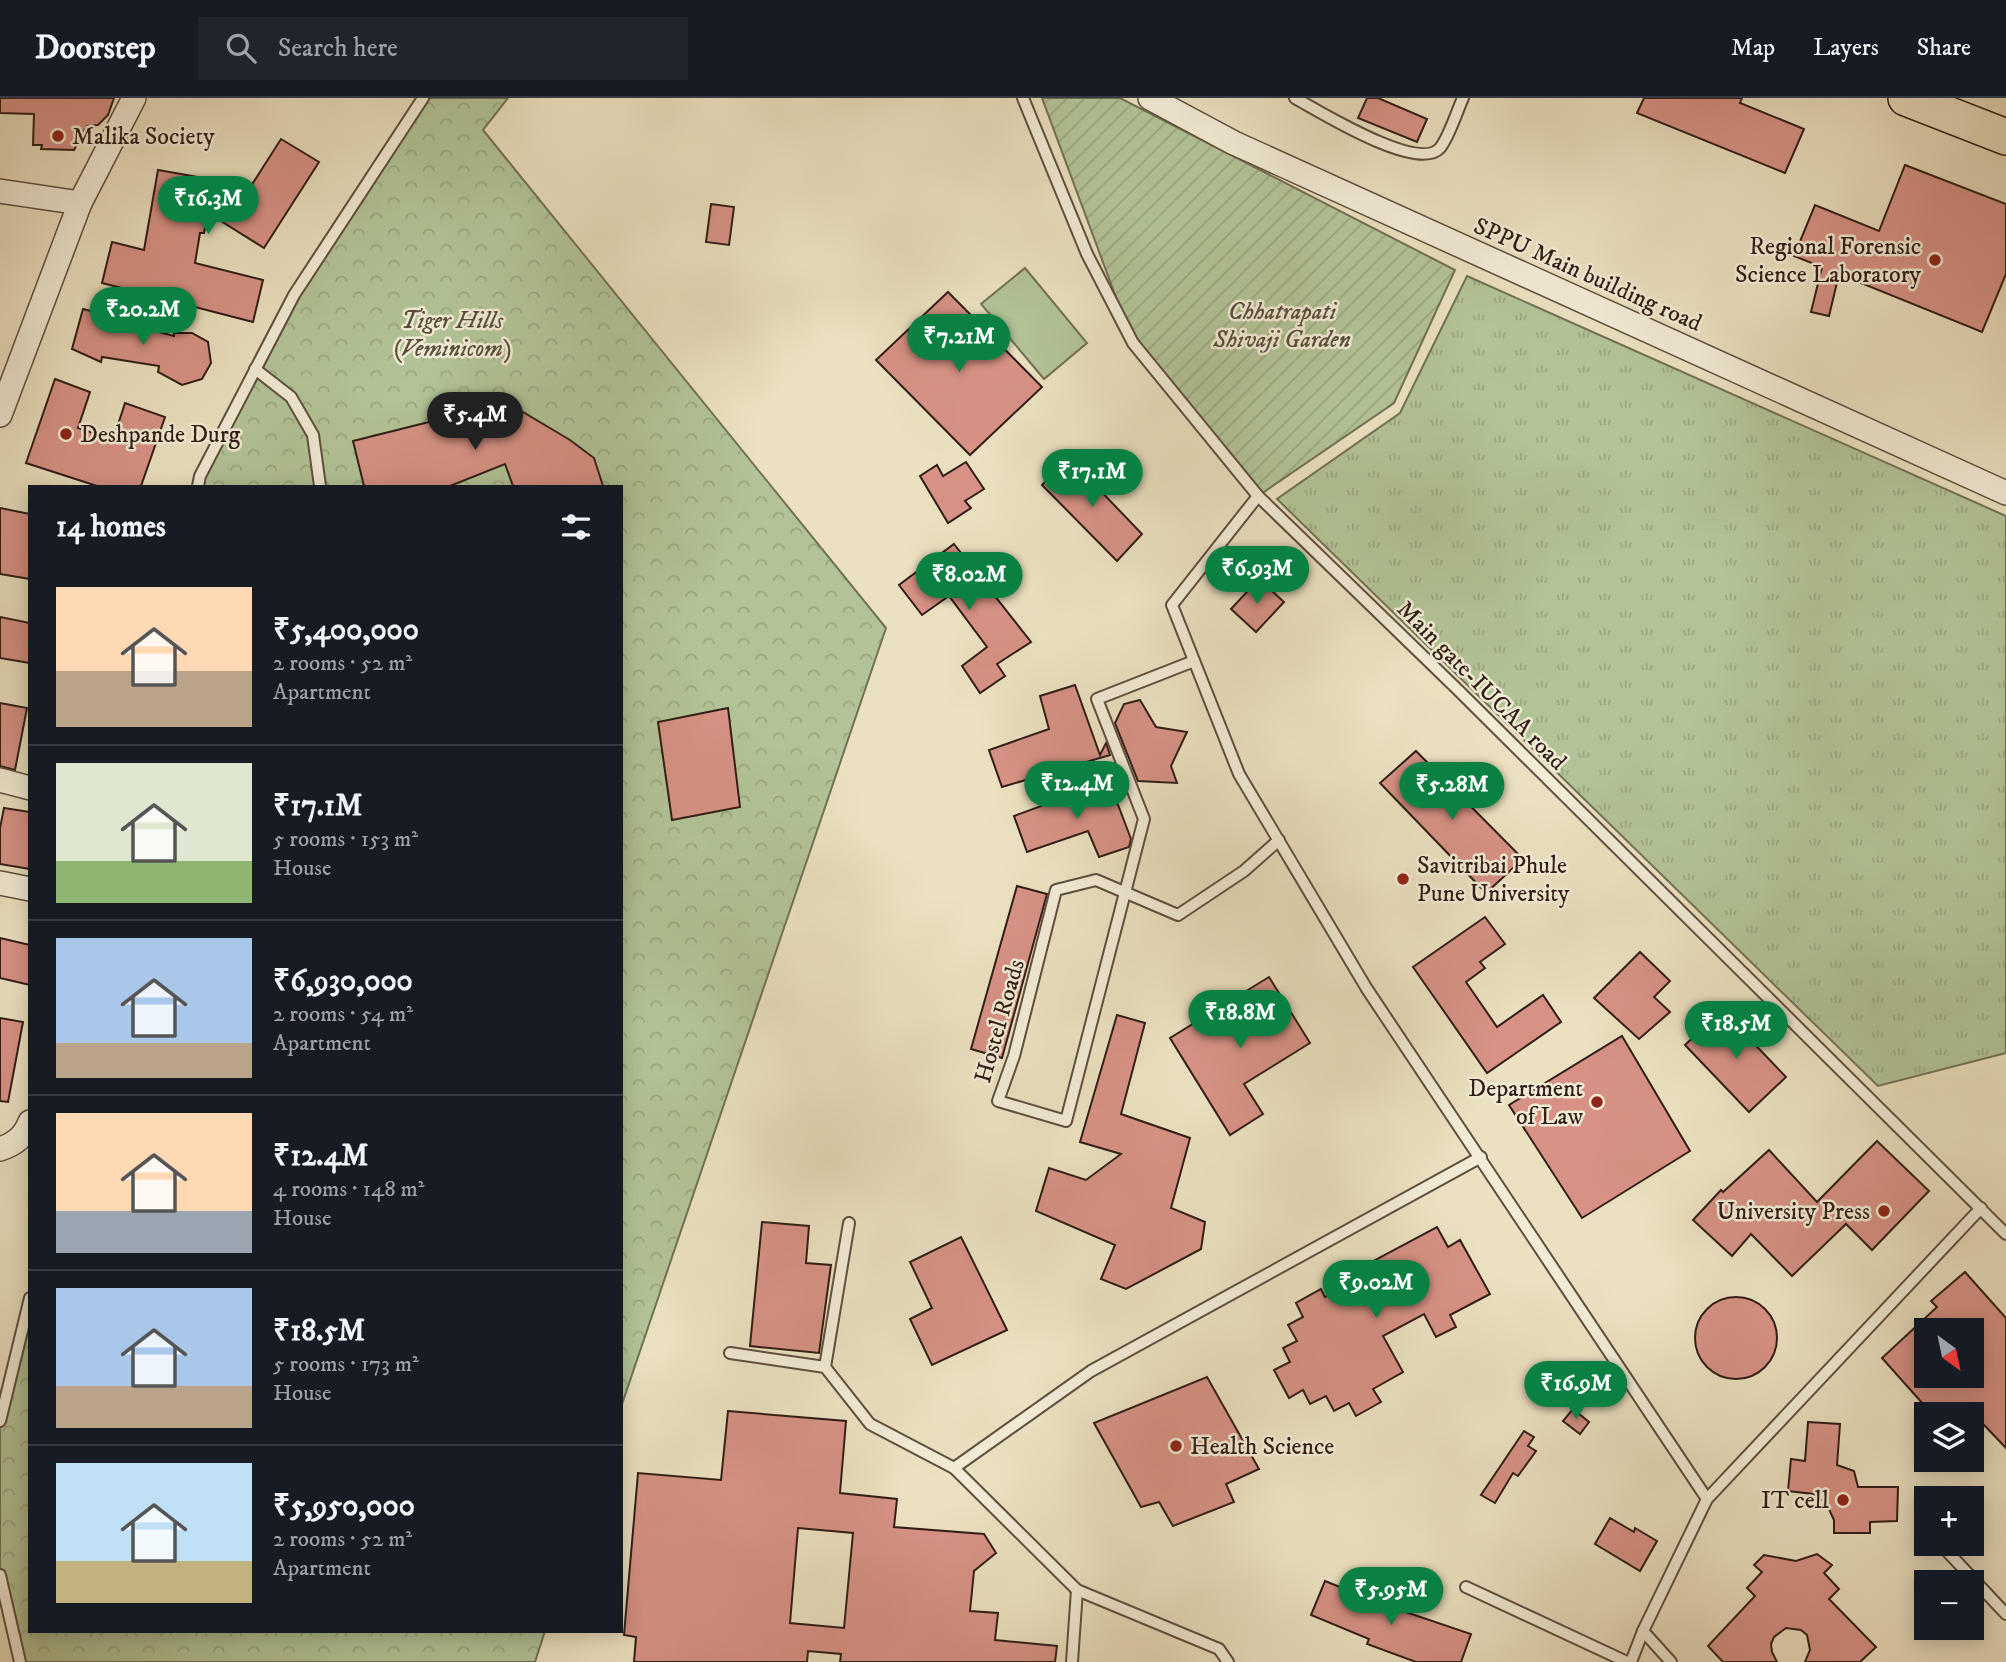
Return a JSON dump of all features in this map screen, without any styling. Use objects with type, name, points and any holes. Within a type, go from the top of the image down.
[{"type":"main road","points":[[1906,98],[2006,137]]},
{"type":"street","points":[[0,415],[80,203],[134,98]]},
{"type":"street","name":"SPPU Main building road","points":[[1150,98],[1234,143],[2006,493]]},
{"type":"street","points":[[0,191],[80,203]]},
{"type":"street","points":[[0,780],[28,787]]},
{"type":"street","points":[[0,883],[28,888]]},
{"type":"street","points":[[0,1149],[13,1145],[28,1128]]},
{"type":"lane","points":[[198,485],[200,476],[294,295],[423,98]]},
{"type":"lane","name":"Main gate-IUCAA road","points":[[1023,98],[1087,254],[1133,343],[1258,496],[1455,687],[2006,1234]]},
{"type":"lane","points":[[1295,98],[1398,150],[1422,155],[1440,148],[1463,98]]},
{"type":"lane","points":[[256,369],[291,397],[313,435],[320,485]]},
{"type":"lane","points":[[1258,496],[1172,606],[1239,774],[1367,989],[1707,1499]]},
{"type":"lane","name":"Hostel Roads","points":[[1126,892],[1096,880],[1056,890],[1014,1056],[998,1101],[1066,1121],[1126,892],[1144,819],[1097,698],[1194,661]]},
{"type":"lane","points":[[1126,892],[1178,915],[1244,871],[1279,840]]},
{"type":"lane","points":[[954,1468],[1091,1371],[1481,1157]]},
{"type":"lane","points":[[1466,1587],[1629,1662],[1707,1499],[1981,1208]]},
{"type":"lane","points":[[825,1367],[849,1223]]},
{"type":"lane","points":[[0,1421],[28,1306]]},
{"type":"lane","points":[[730,1353],[825,1367],[870,1424],[954,1468],[1077,1590],[1219,1648],[1228,1662]]},
{"type":"lane","points":[[1952,1556],[2006,1614]]},
{"type":"lane","points":[[0,1575],[20,1662]]},
{"type":"lane","points":[[1072,1662],[1077,1590]]},
{"type":"lane","points":[[1643,1631],[1671,1662]]},
{"type":"green space","name":"Tiger Hills (Veminicom)","points":[[423,98],[508,98],[483,130],[886,628],[623,1401],[623,485],[199,485],[294,295]]},
{"type":"green space","name":"Chhatrapati Shivaji Garden","points":[[1042,98],[1120,98],[1455,270],[1394,403],[1258,496],[1133,343]]},
{"type":"green space","points":[[1025,268],[1087,343],[1044,379],[981,304]]},
{"type":"green space","points":[[1467,276],[2006,516],[2006,1053],[1878,1086],[1277,499],[1400,413]]},
{"type":"green space","points":[[28,1306],[28,1633],[544,1633],[535,1662],[20,1662],[0,1575],[0,1421]]},
{"type":"building","name":"Malika Society","points":[[0,98],[114,98],[108,115],[98,125],[87,126],[74,150],[41,149],[42,145],[33,145],[34,114],[0,113]]},
{"type":"building","points":[[1367,98],[1378,98],[1427,119],[1417,142],[1358,118]]},
{"type":"building","points":[[1644,98],[1742,98],[1740,103],[1804,129],[1785,173],[1637,113]]},
{"type":"building","points":[[281,139],[319,162],[264,248],[208,213],[204,233],[200,233],[195,263],[263,280],[253,322],[102,283],[112,242],[144,250],[158,170],[209,179],[207,191],[244,197]]},
{"type":"building","points":[[1905,165],[2006,204],[2006,274],[1982,332],[1839,274],[1829,316],[1811,312],[1822,267],[1794,256],[1815,205],[1879,231]]},
{"type":"building","points":[[711,204],[734,207],[729,245],[706,242]]},
{"type":"building","points":[[948,292],[1042,387],[970,455],[876,360]]},
{"type":"building","points":[[83,309],[174,336],[174,333],[192,333],[208,342],[211,363],[202,379],[182,385],[158,372],[159,366],[102,357],[101,362],[72,349]]},
{"type":"building","name":"Deshpande Durg","points":[[55,379],[90,392],[78,428],[113,440],[125,403],[165,417],[141,485],[94,485],[26,463]]},
{"type":"building","points":[[501,399],[570,440],[594,458],[603,485],[513,485],[505,464],[452,485],[364,485],[353,441],[473,411],[476,419]]},
{"type":"building","points":[[1068,457],[1142,534],[1117,561],[1042,485]]},
{"type":"building","points":[[966,462],[984,489],[965,501],[971,508],[948,523],[920,476],[937,465],[943,476]]},
{"type":"building","points":[[0,508],[28,514],[28,579],[0,574]]},
{"type":"building","points":[[954,544],[1031,642],[997,664],[1005,676],[980,693],[962,666],[987,647],[949,596],[922,615],[899,585]]},
{"type":"building","points":[[1259,579],[1284,602],[1256,632],[1231,609]]},
{"type":"building","points":[[0,617],[28,623],[28,663],[0,658]]},
{"type":"building","points":[[1075,685],[1100,755],[1106,743],[1110,755],[1002,787],[989,750],[1049,729],[1040,696]]},
{"type":"building","points":[[1140,700],[1156,727],[1187,732],[1171,766],[1177,783],[1138,781],[1115,723],[1124,704]]},
{"type":"building","points":[[0,703],[27,708],[15,770],[0,766]]},
{"type":"building","points":[[728,708],[740,807],[672,820],[658,722]]},
{"type":"building","points":[[1416,751],[1523,859],[1486,893],[1380,783]]},
{"type":"building","points":[[1109,781],[1131,839],[1129,847],[1099,857],[1088,831],[1027,852],[1014,816]]},
{"type":"building","points":[[4,808],[28,812],[28,869],[0,864],[0,828]]},
{"type":"building","points":[[1017,886],[1047,894],[1002,1058],[971,1049]]},
{"type":"building","points":[[1485,917],[1505,944],[1480,962],[1485,968],[1466,982],[1497,1027],[1543,995],[1561,1022],[1487,1073],[1413,967]]},
{"type":"building","points":[[0,938],[28,945],[28,985],[0,978]]},
{"type":"building","points":[[1640,952],[1670,981],[1654,997],[1670,1012],[1639,1039],[1594,998]]},
{"type":"building","points":[[1269,977],[1310,1043],[1244,1084],[1263,1114],[1230,1135],[1170,1038]]},
{"type":"building","points":[[1722,1010],[1786,1077],[1749,1112],[1685,1045]]},
{"type":"building","points":[[1117,1015],[1145,1023],[1121,1114],[1190,1138],[1171,1208],[1205,1222],[1201,1249],[1126,1289],[1101,1279],[1115,1245],[1036,1211],[1049,1168],[1086,1180],[1121,1154],[1080,1142]]},
{"type":"building","points":[[0,1018],[23,1022],[8,1102],[0,1101]]},
{"type":"building","name":"Department of Law","points":[[1622,1036],[1690,1151],[1582,1218],[1509,1105]]},
{"type":"building","points":[[1877,1141],[1929,1191],[1872,1250],[1846,1224],[1792,1276],[1751,1234],[1732,1256],[1693,1220],[1721,1190],[1723,1192],[1769,1150],[1817,1202]]},
{"type":"building","points":[[762,1222],[809,1226],[806,1263],[831,1265],[819,1353],[750,1346]]},
{"type":"building","points":[[1437,1227],[1448,1247],[1460,1240],[1490,1294],[1450,1315],[1456,1327],[1436,1337],[1424,1314],[1383,1336],[1403,1372],[1373,1389],[1381,1402],[1356,1416],[1349,1403],[1334,1411],[1326,1396],[1310,1404],[1303,1390],[1289,1398],[1274,1370],[1290,1362],[1283,1348],[1297,1341],[1288,1325],[1303,1317],[1296,1303],[1321,1289],[1325,1297],[1353,1281],[1349,1274]]},
{"type":"building","points":[[961,1237],[1007,1330],[932,1365],[910,1319],[932,1308],[910,1262]]},
{"type":"building","points":[[1965,1272],[2006,1318],[2006,1448],[1984,1425],[1984,1402],[1921,1402],[1882,1358],[1914,1328],[1914,1388],[1984,1388],[1984,1318],[1925,1318],[1937,1307],[1931,1301]]},
{"type":"building","points":[[1736,1297],[1752,1300],[1765,1309],[1774,1322],[1777,1338],[1774,1354],[1765,1367],[1752,1376],[1736,1379],[1720,1376],[1707,1367],[1698,1354],[1695,1338],[1698,1322],[1707,1309],[1720,1300]]},
{"type":"building","name":"Health Science","points":[[1207,1377],[1259,1469],[1226,1484],[1234,1502],[1173,1526],[1159,1502],[1141,1507],[1094,1423]]},
{"type":"building","points":[[1573,1409],[1589,1422],[1580,1434],[1563,1421]]},
{"type":"building","points":[[728,1411],[846,1421],[840,1493],[897,1499],[894,1527],[984,1534],[996,1553],[974,1571],[970,1611],[998,1613],[995,1640],[1057,1646],[1055,1662],[840,1662],[841,1654],[808,1651],[807,1662],[634,1662],[636,1637],[624,1635],[638,1473],[721,1480]],"holes":[[[798,1528],[853,1533],[844,1628],[790,1623]]]},
{"type":"building","points":[[1808,1422],[1840,1424],[1837,1465],[1854,1471],[1858,1487],[1898,1487],[1897,1521],[1870,1522],[1870,1533],[1834,1533],[1834,1520],[1827,1505],[1814,1494],[1788,1491],[1791,1459],[1805,1461]]},
{"type":"building","points":[[1524,1431],[1534,1437],[1528,1446],[1536,1451],[1518,1476],[1513,1473],[1495,1503],[1481,1495]]},
{"type":"building","points":[[1610,1518],[1657,1541],[1640,1571],[1595,1544]]},
{"type":"building","points":[[1817,1554],[1832,1565],[1824,1573],[1839,1589],[1829,1599],[1876,1647],[1860,1662],[1805,1662],[1810,1650],[1807,1635],[1801,1630],[1786,1628],[1774,1637],[1771,1644],[1777,1662],[1723,1662],[1708,1646],[1755,1596],[1747,1588],[1762,1572],[1754,1565],[1764,1555],[1796,1561]]},
{"type":"building","points":[[1325,1581],[1382,1604],[1471,1634],[1461,1662],[1416,1662],[1367,1644],[1369,1639],[1311,1615]]},
{"type":"place","name":"Malika Society","points":[[58,136]]},
{"type":"place","name":"Regional Forensic Science Laboratory","points":[[1935,260]]},
{"type":"place","name":"Deshpande Durg","points":[[66,434]]},
{"type":"place","name":"Savitribai Phule Pune University","points":[[1403,879]]},
{"type":"place","name":"Department of Law","points":[[1597,1102]]},
{"type":"place","name":"University Press","points":[[1884,1211]]},
{"type":"place","name":"Health Science","points":[[1176,1446]]},
{"type":"place","name":"IT cell","points":[[1843,1500]]}]
